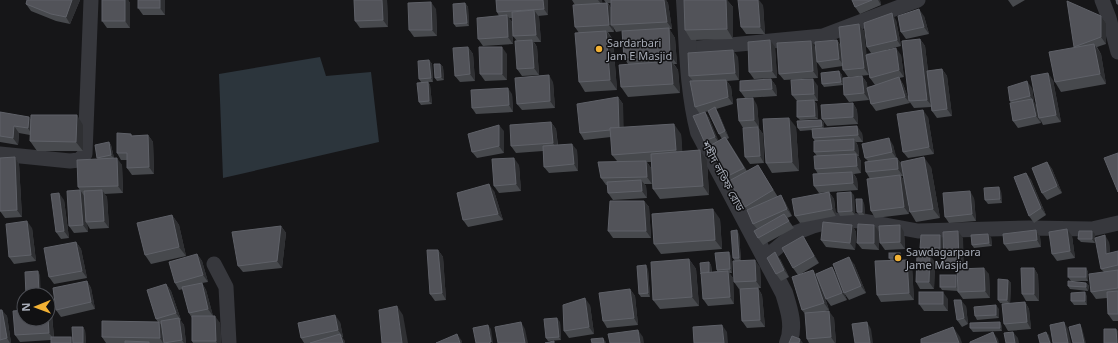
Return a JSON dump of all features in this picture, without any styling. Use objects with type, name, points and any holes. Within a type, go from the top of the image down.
[{"type":"street","points":[[0,154],[70,161],[79,160],[85,154],[91,0]]},
{"type":"street","name":"শহীদ লতিফ রোড","points":[[685,0],[688,49],[695,113],[699,132],[784,293],[790,315],[790,338],[788,343]]},
{"type":"street","points":[[688,49],[823,36],[918,0]]},
{"type":"street","points":[[1102,0],[1109,18],[1118,52]]},
{"type":"street","points":[[766,257],[795,233],[835,220],[864,222],[918,231],[1029,228],[1092,229],[1118,223]]},
{"type":"street","points":[[214,264],[226,287],[229,343]]},
{"type":"shaded area","points":[[320,57],[326,76],[371,72],[379,142],[223,178],[219,74]]},
{"type":"building","points":[[27,0],[72,0],[66,17],[51,14],[26,4]]},
{"type":"building","points":[[102,0],[125,0],[125,21],[102,21]]},
{"type":"building","points":[[138,0],[160,0],[160,8],[138,8]]},
{"type":"building","points":[[354,0],[382,0],[383,20],[355,21]]},
{"type":"building","points":[[496,0],[543,0],[544,9],[497,12]]},
{"type":"building","points":[[611,0],[664,0],[667,22],[611,25]]},
{"type":"building","points":[[684,0],[726,0],[727,29],[685,30]]},
{"type":"building","points":[[738,0],[758,0],[760,27],[741,27]]},
{"type":"building","points":[[852,0],[872,0],[855,7]]},
{"type":"building","points":[[1067,1],[1101,16],[1101,37],[1074,47]]},
{"type":"building","points":[[431,2],[432,30],[409,30],[408,3]]},
{"type":"building","points":[[465,3],[467,23],[454,24],[453,4]]},
{"type":"building","points":[[607,3],[609,25],[575,27],[573,5]]},
{"type":"building","points":[[919,9],[924,27],[901,32],[898,16]]},
{"type":"building","points":[[534,10],[536,35],[513,36],[512,12]]},
{"type":"building","points":[[892,13],[897,40],[867,47],[864,23]]},
{"type":"building","points":[[507,15],[508,37],[478,39],[477,18]]},
{"type":"building","points":[[859,24],[864,68],[843,70],[839,27]]},
{"type":"building","points":[[669,28],[670,55],[624,58],[622,31]]},
{"type":"building","points":[[606,31],[610,80],[579,82],[575,33]]},
{"type":"building","points":[[920,39],[927,100],[909,101],[902,41]]},
{"type":"building","points":[[532,40],[534,68],[517,69],[515,41]]},
{"type":"building","points":[[770,40],[772,71],[749,72],[748,42]]},
{"type":"building","points":[[837,40],[839,59],[817,62],[815,42]]},
{"type":"building","points":[[811,41],[813,71],[779,74],[777,43]]},
{"type":"building","points":[[1094,44],[1100,74],[1055,82],[1049,52]]},
{"type":"building","points":[[468,47],[470,74],[455,76],[453,48]]},
{"type":"building","points":[[479,47],[502,47],[502,74],[480,74]]},
{"type":"building","points":[[896,48],[899,70],[870,78],[866,55]]},
{"type":"building","points":[[733,50],[735,73],[689,76],[688,53]]},
{"type":"building","points":[[429,60],[431,78],[419,79],[418,61]]},
{"type":"building","points":[[671,61],[673,84],[621,87],[619,65]]},
{"type":"building","points":[[434,64],[440,64],[441,77],[435,78]]},
{"type":"building","points":[[942,69],[947,109],[932,111],[927,71]]},
{"type":"building","points":[[839,71],[841,82],[822,84],[821,73]]},
{"type":"building","points":[[1048,73],[1056,115],[1039,118],[1031,76]]},
{"type":"building","points":[[549,75],[550,101],[517,104],[515,78]]},
{"type":"building","points":[[862,76],[864,93],[844,95],[843,78]]},
{"type":"building","points":[[899,77],[905,97],[871,104],[867,88]]},
{"type":"building","points":[[771,79],[772,89],[740,91],[740,81]]},
{"type":"building","points":[[813,79],[814,94],[792,95],[791,80]]},
{"type":"building","points":[[726,80],[728,97],[695,107],[690,81]]},
{"type":"building","points":[[1027,81],[1030,96],[1010,101],[1008,87]]},
{"type":"building","points":[[428,82],[429,101],[419,102],[417,83]]},
{"type":"building","points":[[508,88],[509,105],[472,108],[471,90]]},
{"type":"building","points":[[618,97],[619,128],[580,133],[577,104]]},
{"type":"building","points":[[753,98],[754,120],[739,121],[737,99]]},
{"type":"building","points":[[1032,99],[1036,116],[1013,121],[1010,103]]},
{"type":"building","points":[[814,100],[815,116],[797,117],[797,101]]},
{"type":"building","points":[[853,103],[853,117],[822,119],[821,105]]},
{"type":"building","points":[[715,107],[725,131],[719,134],[708,111]]},
{"type":"building","points":[[923,110],[929,147],[903,152],[897,114]]},
{"type":"building","points":[[0,112],[29,117],[28,128],[14,126],[13,138],[0,136]]},
{"type":"building","points":[[705,112],[715,137],[704,141],[693,116]]},
{"type":"building","points":[[31,115],[77,115],[76,142],[30,141]]},
{"type":"building","points":[[789,118],[792,162],[766,163],[763,119]]},
{"type":"building","points":[[821,120],[822,126],[798,128],[797,121]]},
{"type":"building","points":[[551,122],[553,143],[511,146],[510,125]]},
{"type":"building","points":[[674,124],[676,150],[612,155],[610,128]]},
{"type":"building","points":[[499,125],[499,146],[472,152],[468,134]]},
{"type":"building","points":[[857,126],[858,135],[813,138],[812,129]]},
{"type":"building","points":[[758,127],[760,156],[745,157],[743,128]]},
{"type":"building","points":[[117,133],[131,134],[131,136],[148,135],[149,167],[127,168],[127,153],[117,153]]},
{"type":"building","points":[[725,137],[744,168],[728,176],[708,147]]},
{"type":"building","points":[[889,138],[892,152],[865,158],[862,144]]},
{"type":"building","points":[[854,139],[854,150],[814,152],[814,141]]},
{"type":"building","points":[[109,142],[111,155],[97,158],[95,145]]},
{"type":"building","points":[[572,144],[574,164],[544,167],[543,146]]},
{"type":"building","points":[[700,150],[703,186],[653,189],[651,154]]},
{"type":"building","points":[[1118,153],[1118,192],[1104,158]]},
{"type":"building","points":[[856,154],[857,166],[815,169],[814,156]]},
{"type":"building","points":[[15,157],[17,210],[0,211],[0,158]]},
{"type":"building","points":[[924,157],[933,209],[910,212],[901,162]]},
{"type":"building","points":[[117,158],[118,186],[78,187],[77,160]]},
{"type":"building","points":[[514,158],[516,184],[494,186],[492,159]]},
{"type":"building","points":[[897,158],[898,169],[866,172],[865,162]]},
{"type":"building","points":[[646,161],[647,177],[601,178],[598,162]]},
{"type":"building","points":[[1047,162],[1057,186],[1042,193],[1032,168]]},
{"type":"building","points":[[758,165],[773,190],[745,207],[729,181]]},
{"type":"building","points":[[852,172],[853,183],[814,186],[813,174]]},
{"type":"building","points":[[1026,173],[1041,208],[1029,216],[1014,177]]},
{"type":"building","points":[[900,175],[904,207],[871,211],[867,179]]},
{"type":"building","points":[[641,180],[642,191],[608,193],[607,182]]},
{"type":"building","points":[[489,184],[498,214],[463,220],[457,193]]},
{"type":"building","points":[[999,187],[1000,199],[985,200],[984,188]]},
{"type":"building","points":[[80,190],[83,225],[69,226],[67,191]]},
{"type":"building","points":[[102,190],[104,221],[86,222],[84,191]]},
{"type":"building","points":[[970,191],[972,214],[945,217],[943,193]]},
{"type":"building","points":[[829,192],[832,209],[795,216],[792,199]]},
{"type":"building","points":[[851,192],[852,211],[838,212],[837,193]]},
{"type":"building","points":[[59,193],[64,231],[56,232],[51,194]]},
{"type":"building","points":[[781,195],[787,209],[753,224],[747,210]]},
{"type":"building","points":[[856,199],[862,199],[862,212],[857,212]]},
{"type":"building","points":[[610,201],[644,201],[646,231],[608,231]]},
{"type":"building","points":[[713,209],[715,240],[654,244],[652,214]]},
{"type":"building","points":[[784,214],[789,221],[758,238],[754,231]]},
{"type":"building","points":[[172,215],[179,247],[145,255],[137,223]]},
{"type":"building","points":[[27,221],[31,255],[9,257],[6,224]]},
{"type":"building","points":[[823,222],[852,225],[850,243],[821,240]]},
{"type":"building","points":[[858,224],[874,225],[874,243],[857,243]]},
{"type":"building","points":[[900,225],[900,242],[880,243],[879,226]]},
{"type":"building","points":[[281,226],[277,261],[238,266],[232,232]]},
{"type":"building","points":[[1067,229],[1070,251],[1052,254],[1049,232]]},
{"type":"building","points":[[737,230],[739,258],[733,258],[731,231]]},
{"type":"building","points":[[1036,230],[1037,240],[1004,244],[1003,234]]},
{"type":"building","points":[[958,231],[959,263],[944,263],[943,232]]},
{"type":"building","points":[[1079,231],[1092,231],[1092,239],[1078,239]]},
{"type":"building","points":[[988,234],[989,243],[972,245],[971,235]]},
{"type":"building","points":[[921,235],[940,235],[940,248],[920,248]]},
{"type":"building","points":[[1105,235],[1106,254],[1118,251],[1118,265],[1101,269],[1095,238]]},
{"type":"building","points":[[803,236],[814,256],[793,268],[782,248]]},
{"type":"building","points":[[76,242],[82,271],[49,277],[44,248]]},
{"type":"building","points":[[427,250],[438,250],[442,293],[430,294]]},
{"type":"building","points":[[729,252],[730,269],[717,270],[715,253]]},
{"type":"building","points":[[775,252],[784,270],[776,274],[767,258]]},
{"type":"building","points":[[889,253],[900,253],[900,258],[889,258]]},
{"type":"building","points":[[197,254],[203,275],[175,283],[169,262]]},
{"type":"building","points":[[917,254],[930,255],[929,282],[916,282]]},
{"type":"building","points":[[849,257],[861,286],[844,293],[833,264]]},
{"type":"building","points":[[689,259],[692,297],[653,300],[651,262]]},
{"type":"building","points":[[755,260],[756,281],[734,282],[733,261]]},
{"type":"building","points":[[907,260],[909,293],[877,295],[875,261]]},
{"type":"building","points":[[709,262],[709,272],[701,274],[700,263]]},
{"type":"building","points":[[646,265],[648,293],[639,294],[637,266]]},
{"type":"building","points":[[832,267],[842,293],[826,299],[816,274]]},
{"type":"building","points":[[984,268],[985,291],[958,292],[957,269]]},
{"type":"building","points":[[1021,268],[1034,268],[1034,294],[1022,294]]},
{"type":"building","points":[[1068,268],[1086,268],[1086,277],[1068,277]]},
{"type":"building","points":[[813,270],[824,303],[802,310],[792,277]]},
{"type":"building","points":[[1118,270],[1118,288],[1091,292],[1089,274]]},
{"type":"building","points":[[38,271],[39,287],[26,287],[25,272]]},
{"type":"building","points":[[728,271],[730,297],[703,299],[701,273]]},
{"type":"building","points":[[940,275],[956,275],[956,287],[940,287]]},
{"type":"building","points":[[998,279],[1008,280],[1007,300],[998,300]]},
{"type":"building","points":[[87,281],[91,302],[56,310],[56,287]]},
{"type":"building","points":[[1068,281],[1086,283],[1086,287],[1068,286]]},
{"type":"building","points":[[202,283],[208,309],[189,313],[182,287]]},
{"type":"building","points":[[166,284],[176,313],[156,319],[147,290]]},
{"type":"building","points":[[758,288],[760,320],[742,321],[740,289]]},
{"type":"building","points":[[630,289],[634,318],[603,321],[599,293]]},
{"type":"building","points":[[1118,291],[1118,314],[1108,314],[1107,292]]},
{"type":"building","points":[[919,292],[943,292],[943,304],[919,304]]},
{"type":"building","points":[[1085,292],[1085,301],[1071,301],[1071,293]]},
{"type":"building","points":[[585,298],[589,327],[564,331],[563,305]]},
{"type":"building","points":[[954,300],[961,300],[964,318],[957,320]]},
{"type":"building","points":[[1025,302],[1027,322],[1004,324],[1002,304]]},
{"type":"building","points":[[996,305],[996,315],[975,316],[974,307]]},
{"type":"building","points":[[397,306],[402,343],[382,343],[379,310]]},
{"type":"building","points":[[0,310],[2,310],[7,338],[0,340]]},
{"type":"building","points":[[13,311],[16,311],[16,327],[49,327],[49,333],[15,335]]},
{"type":"building","points":[[829,311],[831,337],[807,339],[805,313]]},
{"type":"building","points":[[335,315],[338,330],[301,338],[298,323]]},
{"type":"building","points":[[192,316],[215,316],[216,341],[192,341]]},
{"type":"building","points":[[179,318],[182,340],[164,343],[161,321]]},
{"type":"building","points":[[557,318],[559,337],[546,338],[544,319]]},
{"type":"building","points":[[102,321],[159,322],[160,338],[102,337]]},
{"type":"building","points":[[521,322],[525,343],[498,343],[495,327]]},
{"type":"building","points":[[867,322],[870,343],[855,343],[852,324]]},
{"type":"building","points":[[1000,322],[1000,328],[970,328],[970,323]]},
{"type":"building","points":[[1064,322],[1068,343],[1053,343],[1050,325]]},
{"type":"building","points":[[1080,324],[1084,343],[1073,343],[1069,327]]},
{"type":"building","points":[[488,325],[491,342],[476,343],[473,328]]},
{"type":"building","points":[[722,325],[724,343],[694,343],[693,327]]},
{"type":"building","points":[[72,327],[83,327],[83,343],[73,343]]},
{"type":"building","points":[[953,327],[959,343],[921,343],[921,339]]},
{"type":"building","points":[[1104,329],[1116,329],[1117,343],[1104,343]]},
{"type":"building","points":[[638,330],[640,343],[610,343],[608,334]]},
{"type":"building","points":[[993,332],[997,343],[970,343],[970,342]]},
{"type":"building","points":[[1013,332],[1015,343],[1006,343],[1004,333]]},
{"type":"building","points":[[1046,332],[1050,343],[1040,343],[1038,335]]},
{"type":"building","points":[[340,334],[343,343],[310,343]]},
{"type":"building","points":[[457,334],[460,343],[436,343]]},
{"type":"building","points":[[792,336],[800,339],[799,343],[789,343]]},
{"type":"building","points":[[51,337],[71,337],[71,343],[51,343]]},
{"type":"building","points":[[603,338],[604,343],[592,343],[591,339]]},
{"type":"building","points":[[125,341],[149,342],[149,343],[125,343]]},
{"type":"place","name":"Sardarbari Jam E Masjid","points":[[599,49]]},
{"type":"place","name":"Sawdagarpara Jame Masjid","points":[[898,258]]}]
